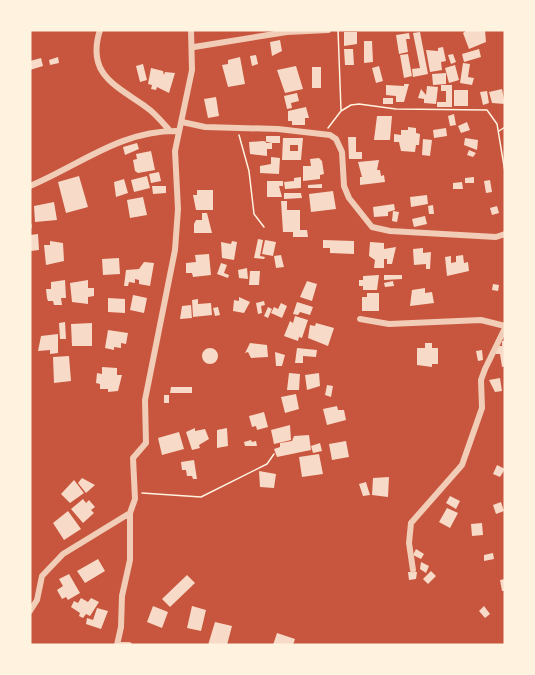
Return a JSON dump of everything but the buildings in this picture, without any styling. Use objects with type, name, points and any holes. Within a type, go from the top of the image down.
[{"type":"street","points":[[100,30],[95,58],[101,72],[174,131],[178,209],[175,250],[143,411],[146,443],[133,458],[135,492],[130,513],[129,566],[122,596],[121,627],[117,645],[129,645]]},
{"type":"street","points":[[30,186],[113,143],[136,135],[174,131],[182,122],[189,94],[194,46],[191,30]]},
{"type":"street","points":[[194,46],[287,32],[328,30]]},
{"type":"street","points":[[182,122],[205,127],[330,135],[339,144],[349,198],[372,227],[390,231],[496,237],[505,234]]},
{"type":"street","points":[[360,320],[389,324],[481,320],[505,327],[481,380],[482,408],[462,465],[411,523],[409,543],[413,570]]},
{"type":"street","points":[[30,611],[37,600],[42,576],[63,554],[130,513]]},
{"type":"path","points":[[338,30],[341,111]]},
{"type":"path","points":[[323,133],[341,111],[359,104],[396,109],[481,108],[492,113],[498,131],[505,172]]},
{"type":"path","points":[[498,131],[505,127]]},
{"type":"path","points":[[237,128],[250,178],[254,214],[264,227]]},
{"type":"path","points":[[30,222],[31,227]]},
{"type":"path","points":[[135,492],[201,497],[267,464],[274,454]]}]
